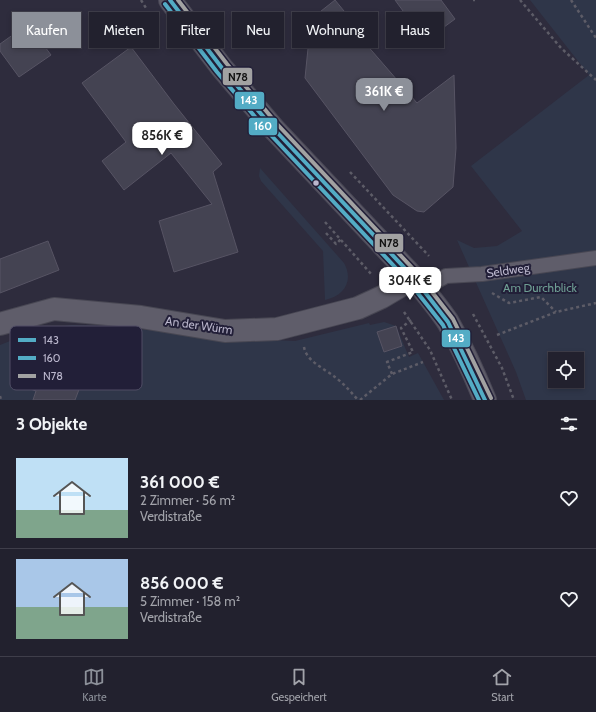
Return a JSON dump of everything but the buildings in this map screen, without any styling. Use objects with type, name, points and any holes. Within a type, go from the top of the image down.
[{"type":"main road","points":[[170,0],[222,68],[273,128],[418,284],[447,322],[470,363],[485,400]]},
{"type":"street","name":"An der Würm","points":[[0,324],[54,309],[141,317],[225,331],[277,329],[358,308],[382,297],[418,284]]},
{"type":"lane","name":"Seldweg","points":[[418,284],[446,276],[482,274],[596,258]]},
{"type":"path","points":[[520,0],[561,48],[596,80]]},
{"type":"path","points":[[571,0],[596,38]]},
{"type":"path","points":[[326,233],[336,244],[341,239]]},
{"type":"path","points":[[482,274],[488,291],[509,303],[541,297],[556,312]]},
{"type":"path","points":[[498,335],[556,312],[596,303]]},
{"type":"path","points":[[392,374],[387,362],[413,352],[401,328],[411,320]]},
{"type":"path","points":[[300,324],[305,352],[318,365],[335,377],[359,400],[392,374],[423,362]]},
{"type":"path","points":[[0,396],[1,400]]},
{"type":"green space","name":"Am Durchblick","points":[[530,0],[596,0],[596,400],[526,400],[516,372],[457,240],[474,248],[497,246],[522,231],[471,166],[589,75]]},
{"type":"green space","points":[[260,168],[344,263],[348,276],[347,282],[342,291],[332,298],[325,300],[323,251],[261,181],[259,176]]},
{"type":"green space","points":[[384,322],[396,326],[409,357],[418,353],[444,400],[0,400],[0,345],[10,341],[10,390],[142,390],[142,330],[245,339],[295,341],[369,323],[370,325]]},
{"type":"green space","points":[[72,325],[103,326],[64,326]]},
{"type":"transit line","name":"143","points":[[170,0],[222,68],[273,128],[414,278],[448,322],[485,400]]},
{"type":"transit line","name":"N78","points":[[178,0],[227,64],[277,124],[418,274],[453,319],[491,398]]},
{"type":"transit line","name":"160","points":[[165,4],[217,72],[268,132],[409,282],[443,325],[479,400]]}]
